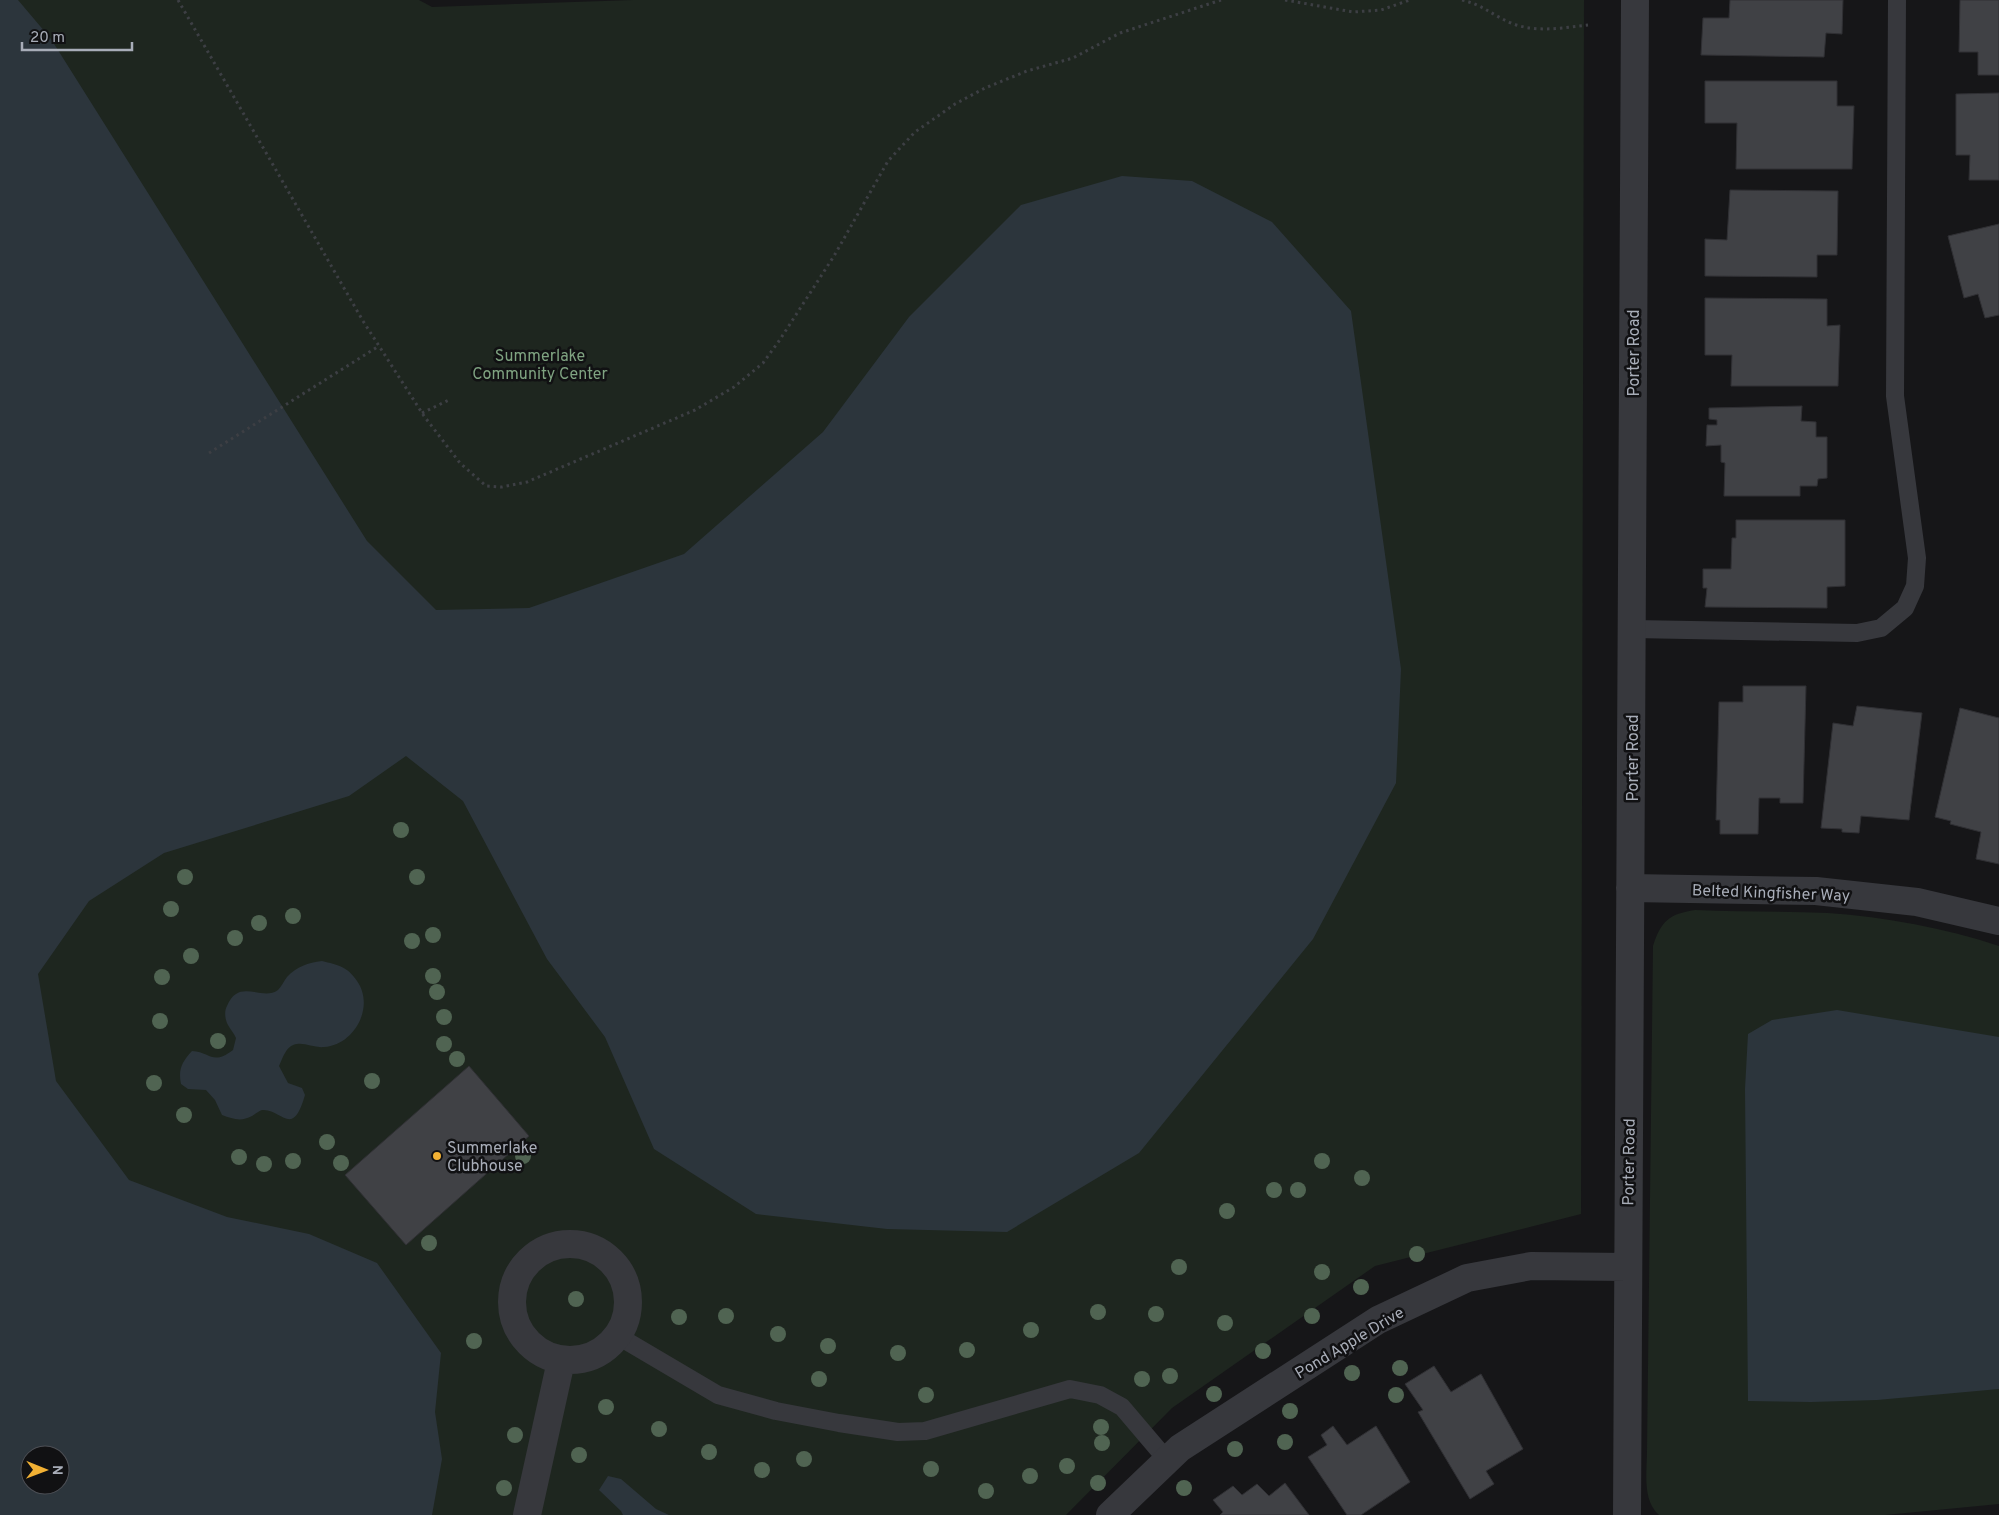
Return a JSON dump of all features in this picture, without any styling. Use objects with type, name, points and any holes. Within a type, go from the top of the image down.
[{"type":"street","name":"Porter Road","points":[[1627,1515],[1635,0]]},
{"type":"street","name":"Belted Kingfisher Way","points":[[1630,888],[1816,891],[1916,902],[1999,921]]},
{"type":"street","points":[[569,1243],[590,1247],[609,1257],[622,1275],[629,1295],[627,1317],[618,1336],[602,1352],[583,1360],[561,1361],[540,1353],[524,1339],[514,1320],[512,1298],[517,1277],[530,1260],[548,1248],[569,1243]]},
{"type":"street","name":"Pond Apple Drive","points":[[1110,1515],[1180,1448],[1378,1320],[1467,1278],[1531,1266],[1627,1266]]},
{"type":"street","points":[[527,1515],[561,1361]]},
{"type":"lane","points":[[1632,630],[1857,633],[1881,628],[1905,608],[1915,586],[1917,558],[1895,396],[1897,0]]},
{"type":"lane","points":[[618,1336],[718,1395],[785,1412],[898,1432],[925,1431],[1070,1389],[1100,1395],[1122,1406],[1167,1460]]},
{"type":"path","points":[[178,0],[227,88],[379,346],[422,413],[460,463],[486,486],[502,487],[527,482],[695,410],[734,387],[762,363],[779,341],[834,256],[888,162],[916,132],[956,104],[985,88],[1027,71],[1073,58],[1120,33],[1221,0]]},
{"type":"path","points":[[1285,0],[1353,12],[1381,10],[1410,0]]},
{"type":"path","points":[[1462,0],[1477,4],[1511,23],[1535,30],[1588,25]]},
{"type":"path","points":[[209,453],[379,346]]},
{"type":"path","points":[[422,413],[451,399]]},
{"type":"green space","name":"Summerlake Community Center","points":[[0,0],[419,0],[432,7],[633,0],[1584,0],[1581,1214],[1375,1266],[1172,1408],[1066,1515],[0,1515]]},
{"type":"green space","points":[[1695,910],[1828,913],[1871,917],[1915,924],[1999,946],[1999,1504],[1885,1515],[1659,1515],[1650,1502],[1646,1477],[1653,946],[1659,930],[1667,920],[1679,914]]},
{"type":"shaded area","points":[[0,0],[18,0],[51,39],[367,541],[436,610],[529,608],[684,554],[823,432],[909,317],[1021,205],[1122,176],[1192,181],[1272,222],[1351,311],[1401,669],[1396,783],[1313,939],[1139,1153],[1007,1232],[887,1229],[756,1214],[654,1149],[605,1037],[547,959],[463,801],[406,756],[349,796],[164,853],[89,901],[38,974],[56,1081],[129,1180],[227,1217],[309,1234],[377,1263],[441,1353],[435,1412],[442,1459],[432,1515],[0,1515]]},
{"type":"shaded area","points":[[322,961],[342,967],[350,972],[362,991],[363,1012],[353,1032],[335,1045],[321,1047],[297,1044],[285,1052],[279,1066],[288,1083],[302,1088],[305,1095],[296,1116],[286,1119],[275,1113],[262,1110],[244,1119],[230,1118],[222,1115],[215,1100],[206,1090],[188,1089],[181,1084],[180,1074],[182,1066],[192,1051],[216,1058],[226,1055],[233,1050],[236,1038],[225,1016],[226,1008],[232,997],[244,991],[272,993],[278,990],[287,977],[295,970],[307,964]]},
{"type":"shaded area","points":[[1837,1010],[1999,1037],[1999,1389],[1877,1400],[1748,1401],[1745,1089],[1748,1034],[1772,1020]]},
{"type":"shaded area","points":[[608,1476],[621,1479],[656,1509],[669,1515],[623,1515],[599,1490]]},
{"type":"building","points":[[1730,0],[1843,0],[1842,34],[1826,33],[1824,57],[1701,55],[1703,18],[1729,18]]},
{"type":"building","points":[[1960,0],[1999,0],[1999,75],[1978,75],[1978,52],[1959,52]]},
{"type":"building","points":[[1705,81],[1837,81],[1837,106],[1854,106],[1852,169],[1736,169],[1737,123],[1705,123]]},
{"type":"building","points":[[1999,93],[1999,180],[1969,180],[1970,155],[1956,155],[1956,94]]},
{"type":"building","points":[[1730,190],[1838,191],[1837,255],[1817,255],[1817,277],[1705,276],[1705,239],[1727,240]]},
{"type":"building","points":[[1999,224],[1999,315],[1985,318],[1978,294],[1964,298],[1948,236]]},
{"type":"building","points":[[1705,298],[1827,299],[1827,326],[1840,325],[1838,386],[1731,386],[1732,355],[1705,355]]},
{"type":"building","points":[[1802,406],[1801,421],[1816,422],[1816,437],[1827,437],[1827,478],[1818,479],[1817,486],[1800,486],[1800,496],[1724,496],[1725,463],[1721,462],[1721,445],[1706,446],[1707,425],[1717,425],[1717,420],[1709,419],[1709,408]]},
{"type":"building","points":[[1736,520],[1845,520],[1845,586],[1827,587],[1827,608],[1705,607],[1707,588],[1703,588],[1703,569],[1731,569],[1732,538],[1736,538]]},
{"type":"building","points":[[1743,686],[1806,686],[1803,803],[1780,803],[1780,798],[1759,798],[1758,834],[1720,834],[1720,820],[1716,820],[1719,702],[1743,702]]},
{"type":"building","points":[[1857,706],[1922,713],[1909,820],[1861,816],[1859,833],[1842,832],[1842,829],[1821,828],[1833,723],[1853,726]]},
{"type":"building","points":[[1960,708],[1999,718],[1999,864],[1976,859],[1981,832],[1950,824],[1951,821],[1935,817]]},
{"type":"building","name":"Summerlake Clubhouse","points":[[469,1066],[529,1136],[406,1245],[345,1175]]},
{"type":"building","points":[[1434,1366],[1451,1392],[1481,1374],[1523,1449],[1486,1471],[1494,1484],[1470,1499],[1418,1412],[1423,1410],[1405,1384]]},
{"type":"building","points":[[1333,1426],[1347,1445],[1376,1426],[1410,1482],[1361,1515],[1347,1515],[1308,1457],[1327,1445],[1321,1435]]},
{"type":"building","points":[[1285,1483],[1309,1515],[1220,1515],[1223,1512],[1213,1500],[1233,1486],[1242,1495],[1257,1484],[1269,1496]]},
{"type":"place","name":"Summerlake Clubhouse","points":[[437,1156]]}]
